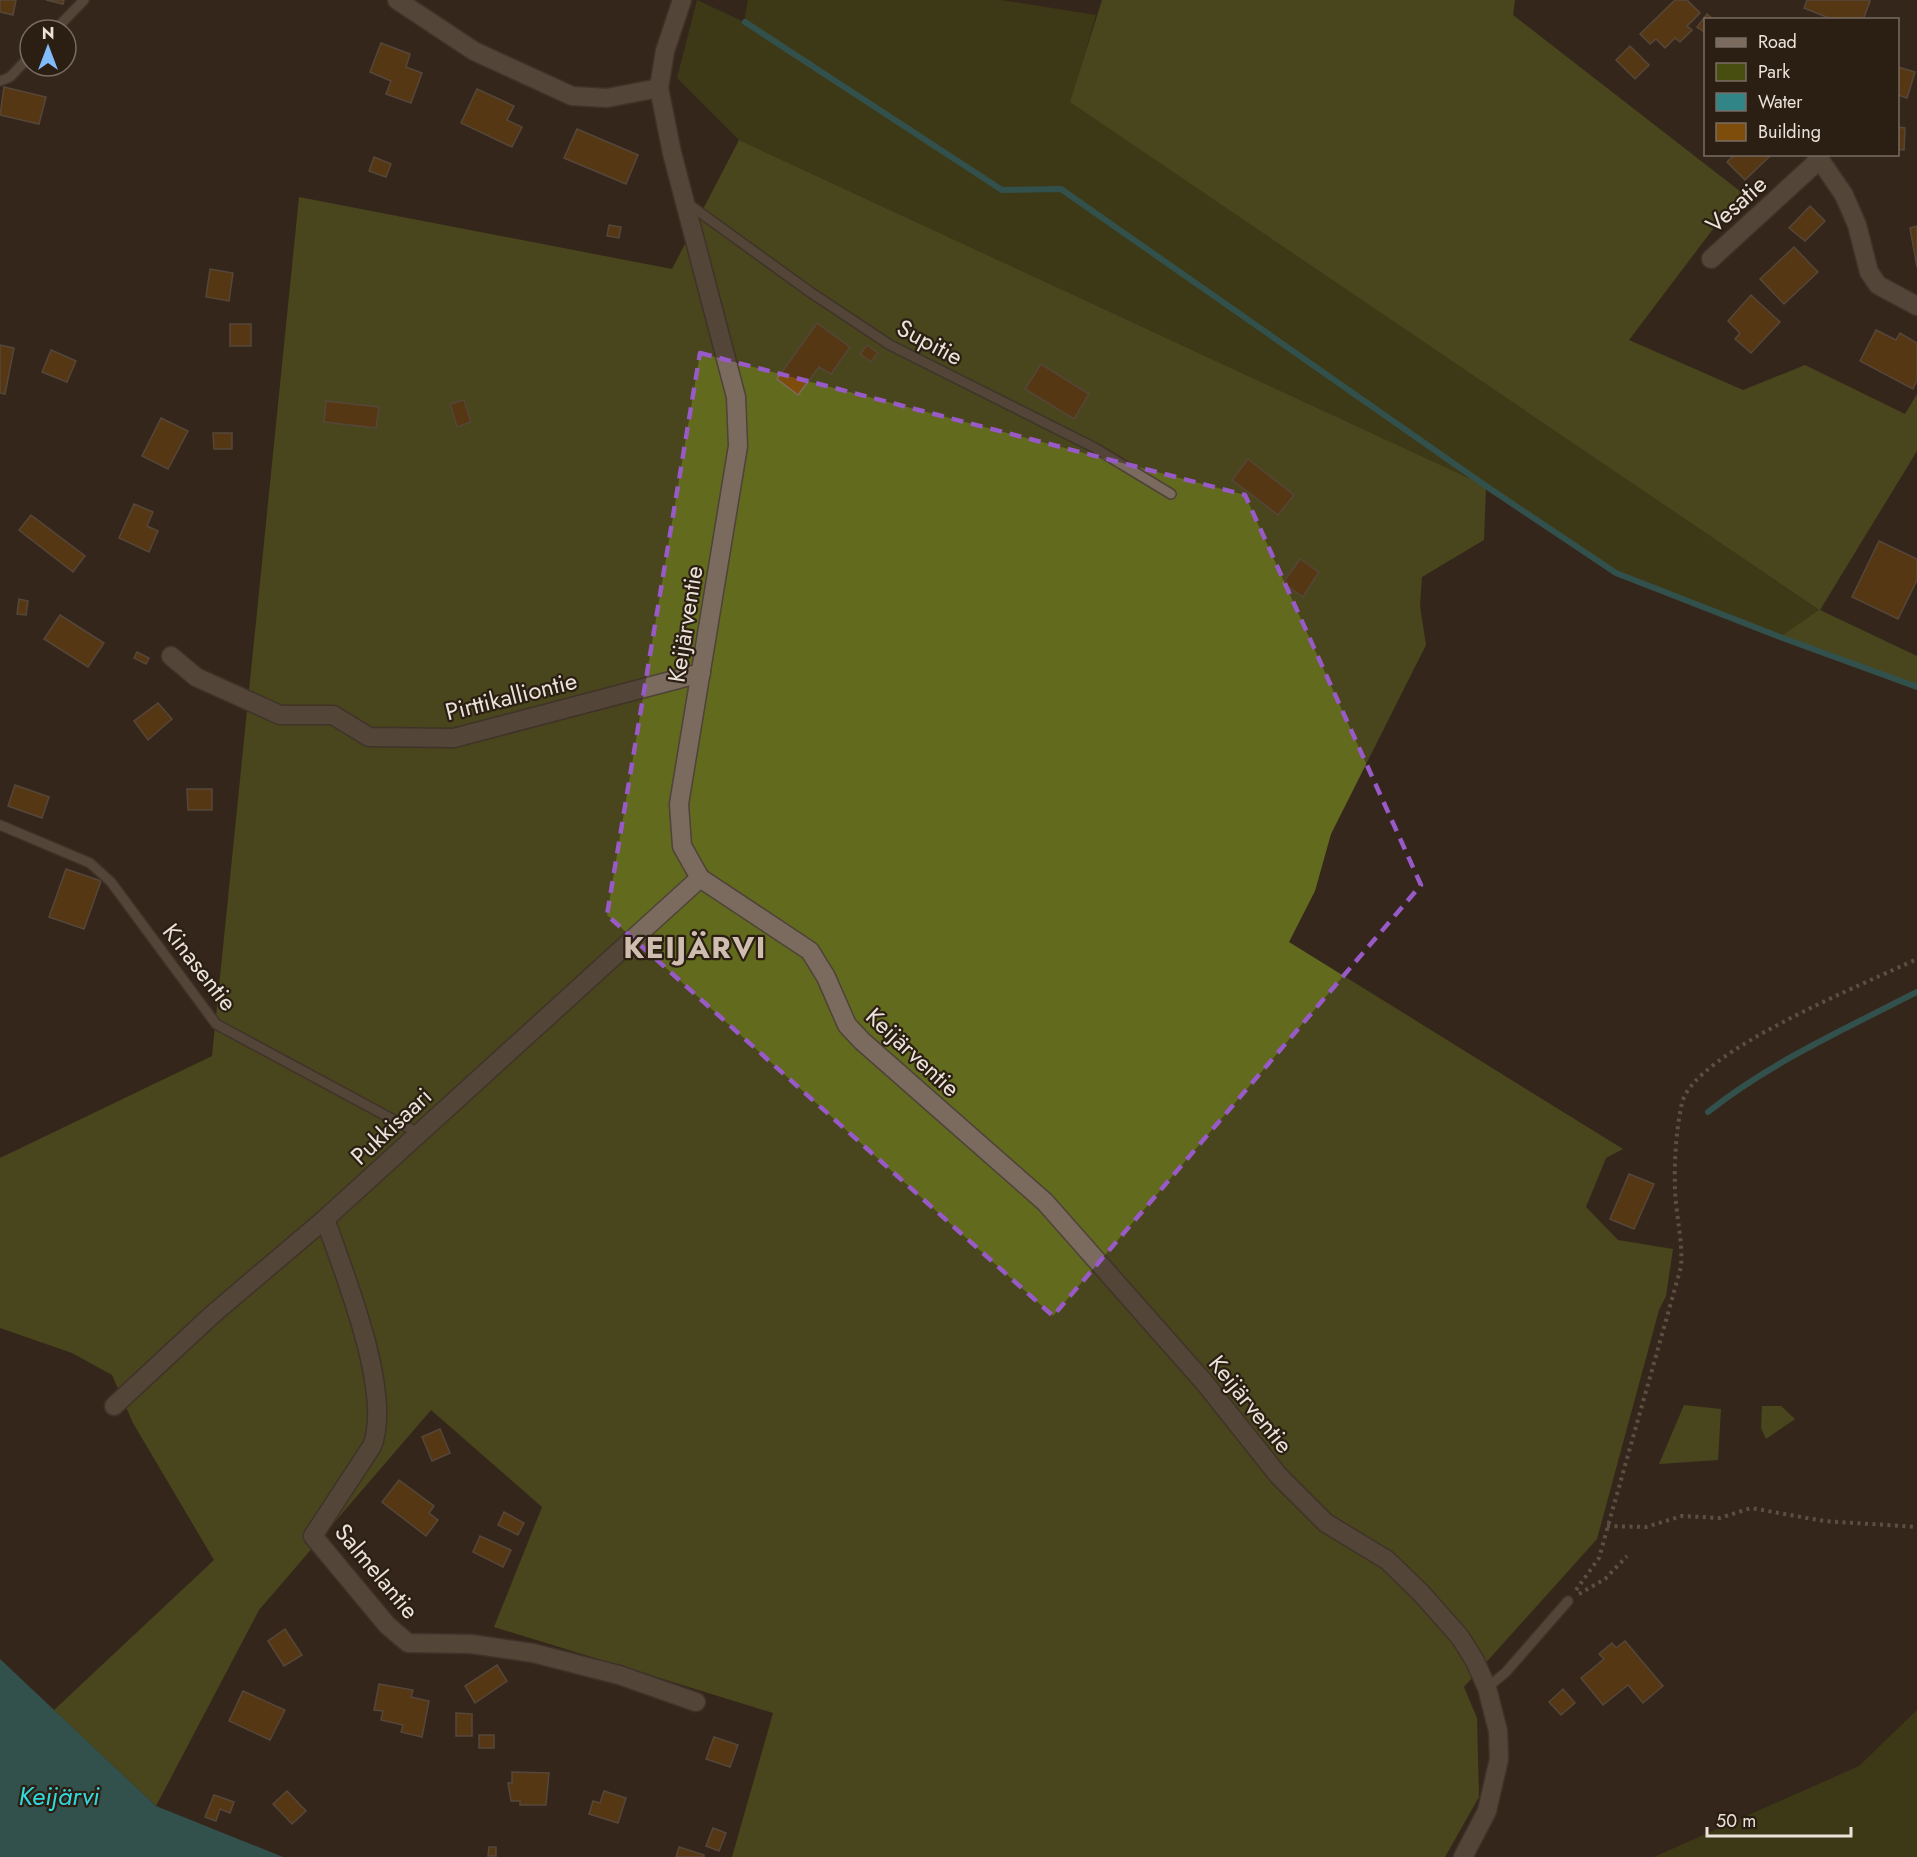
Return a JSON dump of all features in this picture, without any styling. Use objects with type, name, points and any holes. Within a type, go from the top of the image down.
[{"type":"street","points":[[397,0],[474,51],[572,96],[607,98],[659,88]]},
{"type":"street","name":"Keijärventie","points":[[682,0],[665,51],[659,88],[685,202],[736,397],[738,446],[679,804],[682,846],[699,878],[810,951],[826,977],[847,1025],[1045,1202],[1204,1382],[1278,1475],[1326,1522],[1387,1560],[1421,1593],[1460,1637],[1475,1661],[1487,1688],[1498,1731],[1499,1759],[1487,1811],[1463,1857]]},
{"type":"street","points":[[1818,157],[1844,195],[1857,225],[1863,256],[1874,279],[1878,285],[1917,306]]},
{"type":"street","name":"Vesatie","points":[[1711,259],[1818,157]]},
{"type":"street","name":"Pirttikalliontie","points":[[171,656],[196,677],[280,715],[333,715],[369,737],[454,738],[701,673]]},
{"type":"street","name":"Pukkisaari","points":[[114,1406],[213,1314],[325,1219],[699,878]]},
{"type":"street","name":"Salmelantie","points":[[325,1219],[360,1316],[378,1408],[378,1431],[372,1446],[313,1536],[387,1625],[408,1643],[471,1644],[533,1653],[619,1675],[696,1702]]},
{"type":"lane","points":[[67,18],[84,0]]},
{"type":"lane","points":[[0,81],[10,77],[18,69]]},
{"type":"lane","name":"Supitie","points":[[685,202],[810,292],[890,345],[1095,448],[1171,494]]},
{"type":"lane","name":"Kinasentie","points":[[0,825],[90,863],[111,882],[216,1024],[418,1133]]},
{"type":"lane","points":[[1487,1688],[1506,1672],[1568,1600]]},
{"type":"path","points":[[1568,1600],[1594,1568],[1681,1267],[1683,1244],[1675,1189],[1681,1111],[1687,1093],[1699,1080],[1745,1042],[1836,996],[1917,959]]},
{"type":"path","points":[[1607,1526],[1646,1527],[1682,1516],[1720,1518],[1751,1508],[1824,1521],[1917,1527]]},
{"type":"path","points":[[1568,1600],[1605,1579],[1627,1556]]},
{"type":"highlighted area","points":[[700,353],[1245,495],[1421,885],[1053,1316],[607,915]]},
{"type":"green space","points":[[697,0],[744,22],[748,0],[1001,0],[1096,15],[1071,102],[1820,611],[1780,637],[1616,573],[1486,486],[739,140],[677,78]]},
{"type":"green space","points":[[1102,0],[1515,0],[1513,15],[1741,192],[1629,340],[1743,390],[1805,365],[1905,414],[1917,394],[1917,451],[1820,610],[1917,656],[1917,687],[1780,637],[1819,610],[1070,102]]},
{"type":"green space","points":[[739,140],[1486,486],[1484,540],[1422,577],[1420,606],[1426,645],[1331,834],[1315,891],[1289,942],[1623,1149],[1606,1158],[1586,1207],[1618,1240],[1673,1249],[1666,1296],[1659,1310],[1597,1539],[1464,1687],[1477,1718],[1479,1797],[1445,1857],[732,1857],[773,1713],[494,1627],[542,1507],[431,1410],[259,1610],[156,1806],[54,1710],[214,1560],[133,1423],[112,1375],[72,1353],[0,1328],[0,1158],[212,1056],[299,197],[672,269]]},
{"type":"green space","points":[[1684,1405],[1721,1409],[1718,1460],[1659,1464]]},
{"type":"green space","points":[[1762,1406],[1781,1406],[1795,1419],[1766,1439],[1761,1428]]},
{"type":"green space","points":[[1917,1710],[1917,1857],[1654,1857],[1859,1766]]},
{"type":"water","name":"Keijärvi","points":[[0,1659],[156,1806],[283,1857],[0,1857]]},
{"type":"building","points":[[0,0],[16,0],[13,15],[0,12]]},
{"type":"building","points":[[46,0],[64,0],[63,4]]},
{"type":"building","points":[[1675,0],[1687,0],[1700,13],[1687,26],[1692,30],[1680,42],[1675,38],[1665,48],[1656,39],[1650,44],[1640,34]]},
{"type":"building","points":[[1807,0],[1870,1],[1864,18],[1829,18],[1804,8]]},
{"type":"building","points":[[1707,14],[1712,18],[1704,18],[1704,32],[1697,27]]},
{"type":"building","points":[[381,43],[410,54],[406,67],[422,73],[411,103],[386,94],[391,81],[370,72]]},
{"type":"building","points":[[1630,46],[1649,65],[1635,79],[1616,60]]},
{"type":"building","points":[[1899,67],[1915,72],[1907,98],[1899,95]]},
{"type":"building","points":[[4,87],[46,97],[39,124],[0,115]]},
{"type":"building","points":[[477,89],[514,106],[507,120],[522,127],[512,147],[461,123]]},
{"type":"building","points":[[1899,127],[1905,128],[1904,150],[1899,149]]},
{"type":"building","points":[[577,129],[638,155],[626,184],[564,158]]},
{"type":"building","points":[[1733,156],[1770,156],[1745,180],[1727,162]]},
{"type":"building","points":[[374,157],[391,164],[386,177],[369,171]]},
{"type":"building","points":[[1810,206],[1825,221],[1805,241],[1789,228]]},
{"type":"building","points":[[609,225],[621,227],[619,238],[607,236]]},
{"type":"building","points":[[1917,226],[1917,267],[1910,228]]},
{"type":"building","points":[[1794,247],[1818,272],[1784,304],[1760,279]]},
{"type":"building","points":[[210,269],[233,273],[229,301],[206,297]]},
{"type":"building","points":[[1751,295],[1780,322],[1751,353],[1735,339],[1740,333],[1728,321]]},
{"type":"building","points":[[817,323],[850,347],[831,374],[819,367],[798,395],[777,379]]},
{"type":"building","points":[[230,324],[251,324],[251,346],[230,346]]},
{"type":"building","points":[[1876,330],[1896,340],[1900,333],[1917,343],[1917,380],[1913,389],[1860,361]]},
{"type":"building","points":[[0,345],[14,348],[5,394],[0,393]]},
{"type":"building","points":[[867,345],[878,353],[871,362],[860,354]]},
{"type":"building","points":[[51,350],[76,361],[67,382],[42,372]]},
{"type":"building","points":[[1041,364],[1089,394],[1074,419],[1025,389]]},
{"type":"building","points":[[464,400],[471,422],[457,427],[450,404]]},
{"type":"building","points":[[326,401],[379,407],[376,428],[324,422]]},
{"type":"building","points":[[161,418],[188,431],[168,469],[142,456]]},
{"type":"building","points":[[213,433],[232,433],[232,449],[214,449]]},
{"type":"building","points":[[1248,459],[1294,495],[1278,515],[1232,480]]},
{"type":"building","points":[[134,504],[153,512],[147,526],[158,531],[149,552],[119,538]]},
{"type":"building","points":[[31,515],[85,556],[73,572],[19,530]]},
{"type":"building","points":[[1879,541],[1917,559],[1917,580],[1898,619],[1852,597]]},
{"type":"building","points":[[1300,559],[1319,572],[1303,597],[1283,583]]},
{"type":"building","points":[[19,599],[28,601],[26,615],[17,614]]},
{"type":"building","points":[[60,615],[104,643],[88,667],[44,639]]},
{"type":"building","points":[[137,652],[149,658],[146,664],[134,658]]},
{"type":"building","points":[[158,703],[172,719],[148,740],[134,721]]},
{"type":"building","points":[[15,785],[49,797],[42,818],[8,806]]},
{"type":"building","points":[[187,789],[212,789],[212,810],[188,810]]},
{"type":"building","points":[[66,869],[101,881],[84,929],[49,917]]},
{"type":"building","points":[[1629,1174],[1654,1184],[1634,1229],[1610,1219]]},
{"type":"building","points":[[440,1429],[450,1453],[432,1461],[422,1437]]},
{"type":"building","points":[[399,1480],[434,1506],[429,1513],[438,1520],[426,1536],[382,1502]]},
{"type":"building","points":[[504,1512],[524,1523],[518,1535],[498,1525]]},
{"type":"building","points":[[480,1536],[511,1550],[503,1567],[473,1552]]},
{"type":"building","points":[[285,1629],[302,1655],[284,1666],[268,1641]]},
{"type":"building","points":[[1625,1641],[1663,1686],[1643,1703],[1628,1685],[1603,1705],[1581,1678],[1604,1659],[1599,1654],[1612,1643],[1616,1648]]},
{"type":"building","points":[[497,1665],[507,1681],[475,1703],[465,1686]]},
{"type":"building","points":[[379,1684],[413,1690],[411,1697],[429,1701],[422,1737],[401,1732],[403,1725],[381,1720],[383,1711],[374,1710]]},
{"type":"building","points":[[1563,1689],[1575,1703],[1561,1715],[1549,1702]]},
{"type":"building","points":[[243,1691],[285,1710],[270,1740],[229,1721]]},
{"type":"building","points":[[456,1713],[472,1714],[472,1736],[456,1736]]},
{"type":"building","points":[[479,1735],[494,1735],[494,1748],[479,1748]]},
{"type":"building","points":[[714,1737],[738,1745],[730,1767],[706,1759]]},
{"type":"building","points":[[512,1772],[549,1773],[546,1805],[520,1805],[520,1801],[511,1801],[508,1783],[512,1783]]},
{"type":"building","points":[[287,1791],[306,1811],[292,1824],[273,1804]]},
{"type":"building","points":[[604,1791],[626,1798],[618,1823],[589,1814],[593,1801],[600,1803]]},
{"type":"building","points":[[214,1795],[234,1802],[230,1813],[220,1809],[216,1821],[205,1817]]},
{"type":"building","points":[[713,1828],[726,1833],[719,1851],[706,1846]]},
{"type":"building","points":[[489,1847],[496,1847],[496,1856],[488,1856]]},
{"type":"building","points":[[679,1847],[704,1855],[704,1857],[676,1857]]},
{"type":"waterway","points":[[745,22],[1002,190],[1061,189],[1486,486],[1616,573],[1917,687]]},
{"type":"waterway","points":[[1708,1112],[1757,1077],[1783,1062],[1917,992]]},
{"type":"district","name":"KEIJÄRVI","points":[[695,947]]}]
